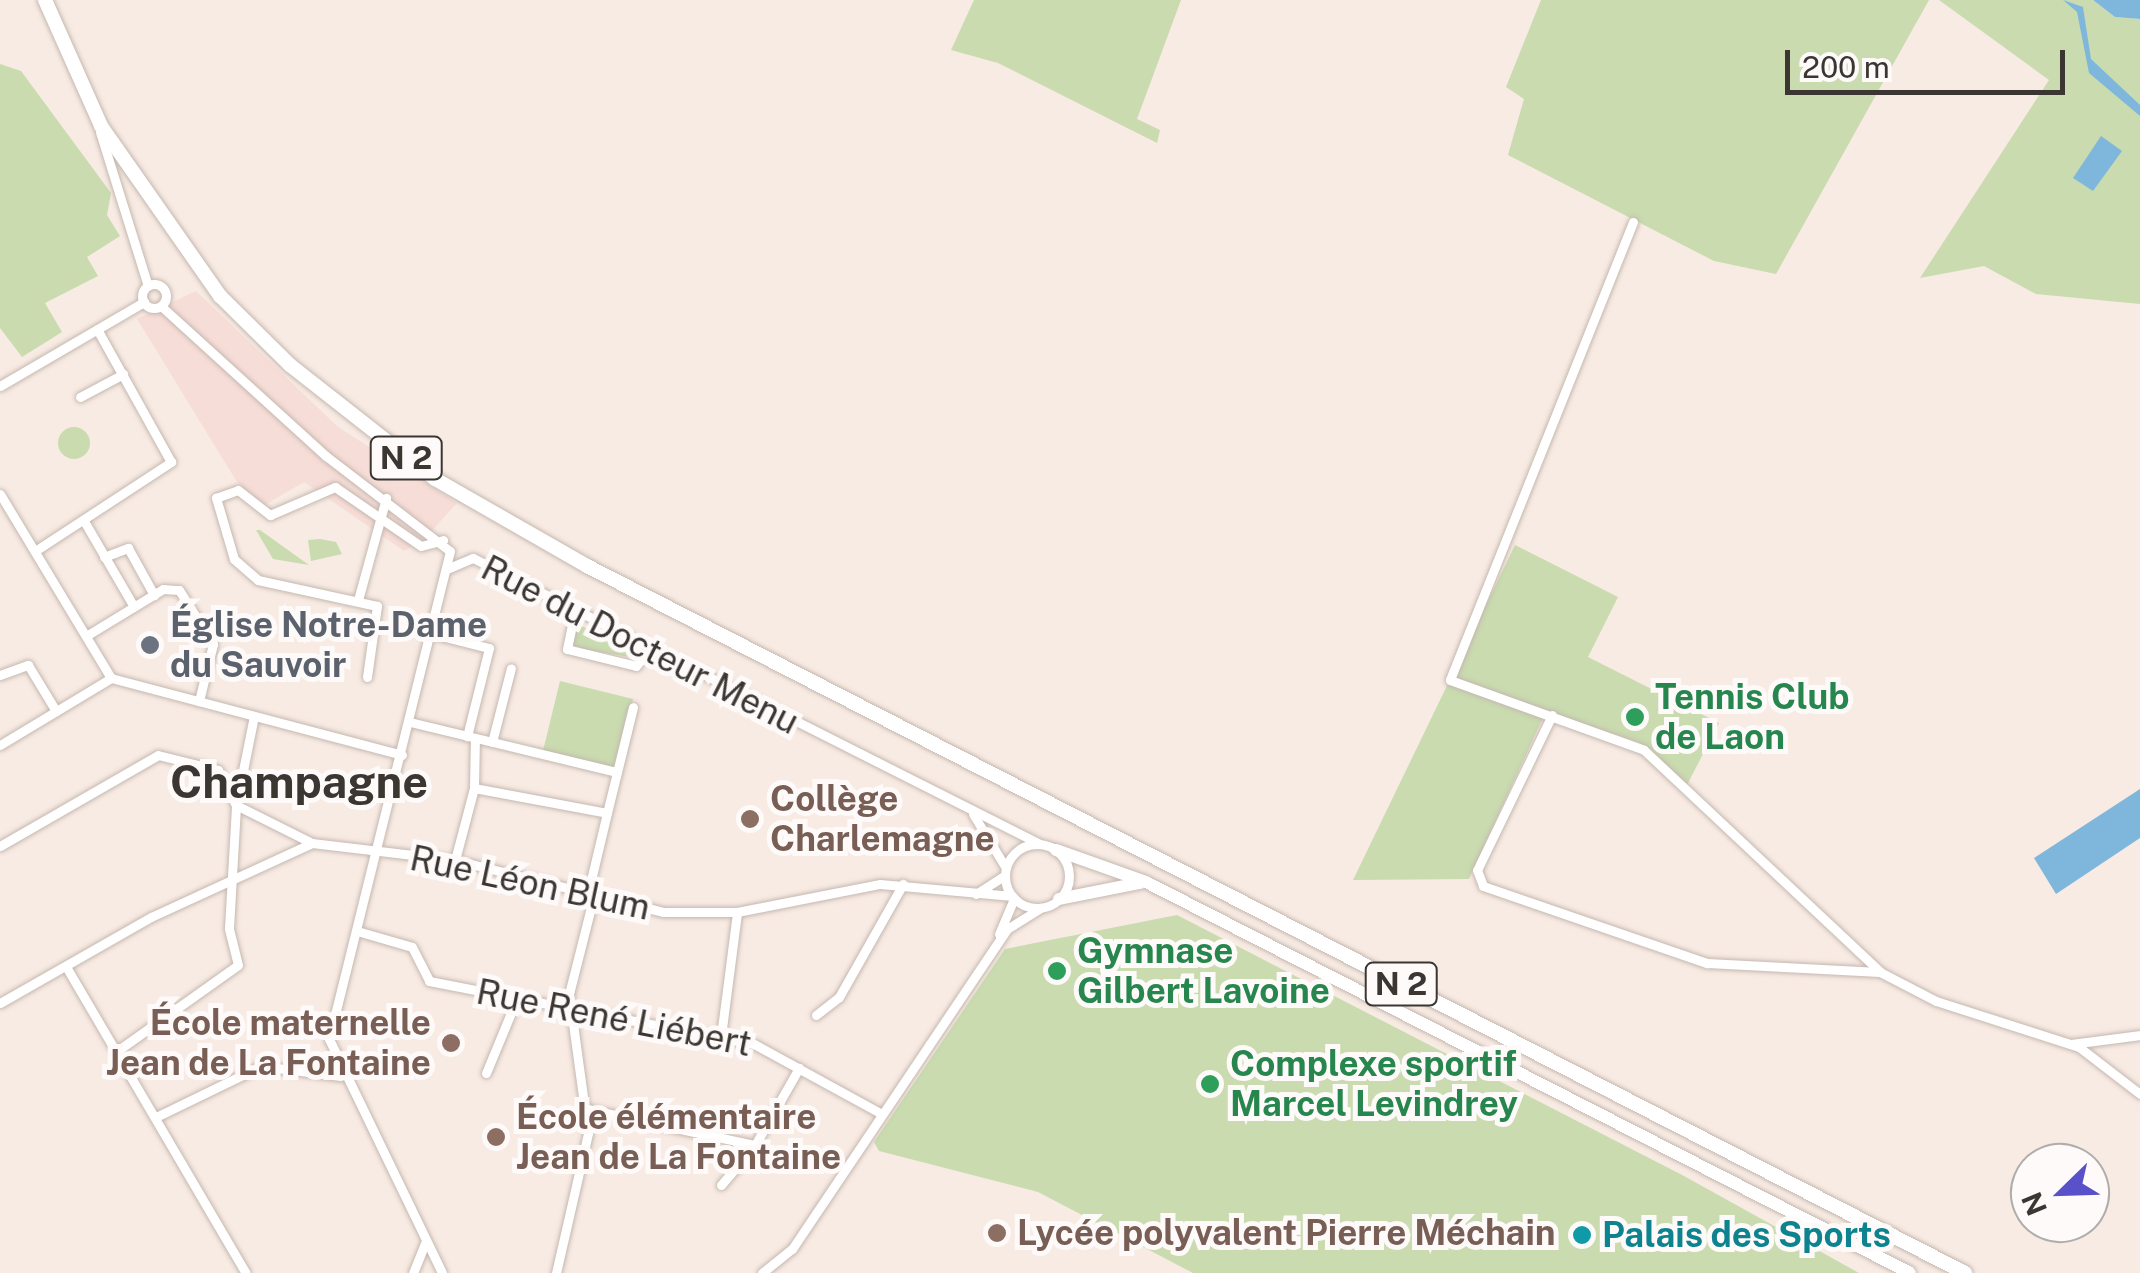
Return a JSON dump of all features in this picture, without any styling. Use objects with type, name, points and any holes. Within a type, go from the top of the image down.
[{"type":"main road","name":"N 2","points":[[45,0],[84,92],[163,223],[220,296],[320,390],[467,499],[1965,1273]]},
{"type":"street","points":[[84,92],[148,286],[144,302]]},
{"type":"street","points":[[1634,222],[1450,680],[1644,750],[1880,972],[1936,1001],[2071,1044],[2140,1094]]},
{"type":"street","name":"Rue du Docteur Menu","points":[[148,286],[163,288],[162,306],[326,456],[443,540],[450,568],[473,558],[1040,844]]},
{"type":"street","points":[[0,386],[144,302],[162,306]]},
{"type":"street","points":[[34,552],[171,462],[97,329]]},
{"type":"street","points":[[80,396],[123,374]]},
{"type":"street","points":[[367,677],[382,615],[358,600],[258,580],[234,559],[216,498],[238,490],[270,514],[335,487],[421,546],[443,540]]},
{"type":"street","points":[[0,494],[110,678],[402,756]]},
{"type":"street","points":[[358,600],[386,498]]},
{"type":"street","points":[[84,521],[134,607]]},
{"type":"street","points":[[104,556],[128,548],[154,594]]},
{"type":"street","points":[[442,1273],[340,1076],[329,1038],[450,568]]},
{"type":"street","points":[[86,636],[154,594],[178,590],[212,639],[199,701]]},
{"type":"street","points":[[575,611],[568,649],[636,666],[650,650]]},
{"type":"street","points":[[433,634],[489,648],[471,737],[474,788],[455,860]]},
{"type":"street","points":[[0,676],[28,665],[56,711]]},
{"type":"street","points":[[492,742],[511,668]]},
{"type":"street","points":[[0,745],[110,678]]},
{"type":"street","points":[[556,1273],[588,1108],[572,1007],[607,813],[633,708]]},
{"type":"street","points":[[1552,714],[1478,870],[1482,886],[1707,963],[1880,972]]},
{"type":"street","points":[[117,1051],[238,965],[229,928],[236,877],[236,805],[254,716]]},
{"type":"street","points":[[410,722],[617,772]]},
{"type":"street","points":[[0,846],[158,755],[218,770],[236,805],[312,844]]},
{"type":"street","points":[[474,788],[607,813]]},
{"type":"street","points":[[972,812],[1006,871],[1013,897],[998,942]]},
{"type":"street","points":[[0,1004],[236,877],[312,844]]},
{"type":"street","name":"Rue Léon Blum","points":[[312,844],[455,860],[663,912],[738,912],[903,884],[1013,897]]},
{"type":"street","points":[[1003,922],[995,902],[976,894],[1006,871],[1022,848],[1040,844],[1146,882],[1910,1273]]},
{"type":"street","points":[[1056,850],[1069,874],[1059,899]]},
{"type":"street","points":[[762,1273],[792,1249],[998,942],[1041,908],[1059,899],[1146,882]]},
{"type":"street","points":[[816,1014],[840,996],[903,884]]},
{"type":"street","points":[[1013,897],[1041,908]]},
{"type":"street","points":[[721,1036],[738,912]]},
{"type":"street","name":"Rue René Liébert","points":[[357,931],[412,947],[429,982],[721,1036],[799,1068],[880,1113]]},
{"type":"street","points":[[68,970],[246,1273]]},
{"type":"street","points":[[486,1074],[517,998]]},
{"type":"street","points":[[2071,1044],[2140,1035]]},
{"type":"street","points":[[156,1117],[261,1066],[340,1076]]},
{"type":"street","points":[[720,1185],[736,1178],[799,1068]]},
{"type":"street","points":[[588,1108],[755,1145]]},
{"type":"street","points":[[413,1273],[426,1240]]},
{"type":"shaded area","points":[[196,291],[338,427],[457,503],[427,536],[404,551],[304,482],[263,506],[237,482],[137,319]]},
{"type":"green space","points":[[974,0],[1181,0],[1137,119],[1160,130],[1157,143],[998,63],[951,50]]},
{"type":"green space","points":[[1541,0],[1929,0],[1776,274],[1714,261],[1508,155],[1524,99],[1506,87]]},
{"type":"green space","points":[[1939,0],[2093,0],[2115,17],[2140,19],[2140,304],[2036,294],[1984,266],[1920,278],[2049,80]]},
{"type":"green space","points":[[0,64],[21,71],[111,193],[107,215],[120,236],[87,257],[98,276],[45,303],[62,332],[22,357],[0,328]]},
{"type":"green space","points":[[74,427],[86,431],[90,443],[86,455],[74,459],[62,455],[58,443],[62,431]]},
{"type":"green space","points":[[256,530],[260,530],[309,565],[273,559]]},
{"type":"green space","points":[[308,540],[336,542],[342,554],[311,561]]},
{"type":"green space","name":"Tennis Club de Laon","points":[[1515,545],[1618,597],[1588,657],[1719,723],[1687,785],[1640,743],[1546,711],[1469,879],[1353,880]]},
{"type":"green space","points":[[583,618],[581,626],[639,647],[642,659],[576,648],[570,639]]},
{"type":"green space","points":[[560,681],[633,699],[617,768],[543,751]]},
{"type":"green space","name":"Complexe sportif Marcel Levindrey","points":[[1177,915],[1684,1176],[1859,1273],[1193,1273],[1038,1192],[879,1151],[874,1142],[1005,949]]},
{"type":"water","points":[[2063,0],[2083,7],[2091,59],[2140,105],[2140,116],[2089,73],[2077,12]]},
{"type":"water","points":[[2093,0],[2140,0],[2140,19],[2115,17]]},
{"type":"water","points":[[2101,136],[2122,151],[2093,191],[2073,178]]},
{"type":"water","points":[[2140,789],[2140,838],[2056,894],[2034,858]]},
{"type":"place","name":"Église Notre-Dame du Sauvoir","points":[[150,645]]},
{"type":"place","name":"Tennis Club de Laon","points":[[1635,717]]},
{"type":"place","name":"Collège Charlemagne","points":[[750,819]]},
{"type":"place","name":"Gymnase Gilbert Lavoine","points":[[1057,971]]},
{"type":"place","name":"École maternelle Jean de La Fontaine","points":[[451,1043]]},
{"type":"place","name":"Complexe sportif Marcel Levindrey","points":[[1210,1084]]},
{"type":"place","name":"École élémentaire Jean de La Fontaine","points":[[496,1137]]},
{"type":"place","name":"Lycée polyvalent Pierre Méchain","points":[[997,1233]]},
{"type":"place","name":"Palais des Sports","points":[[1582,1235]]},
{"type":"district","name":"Champagne","points":[[299,782]]}]
